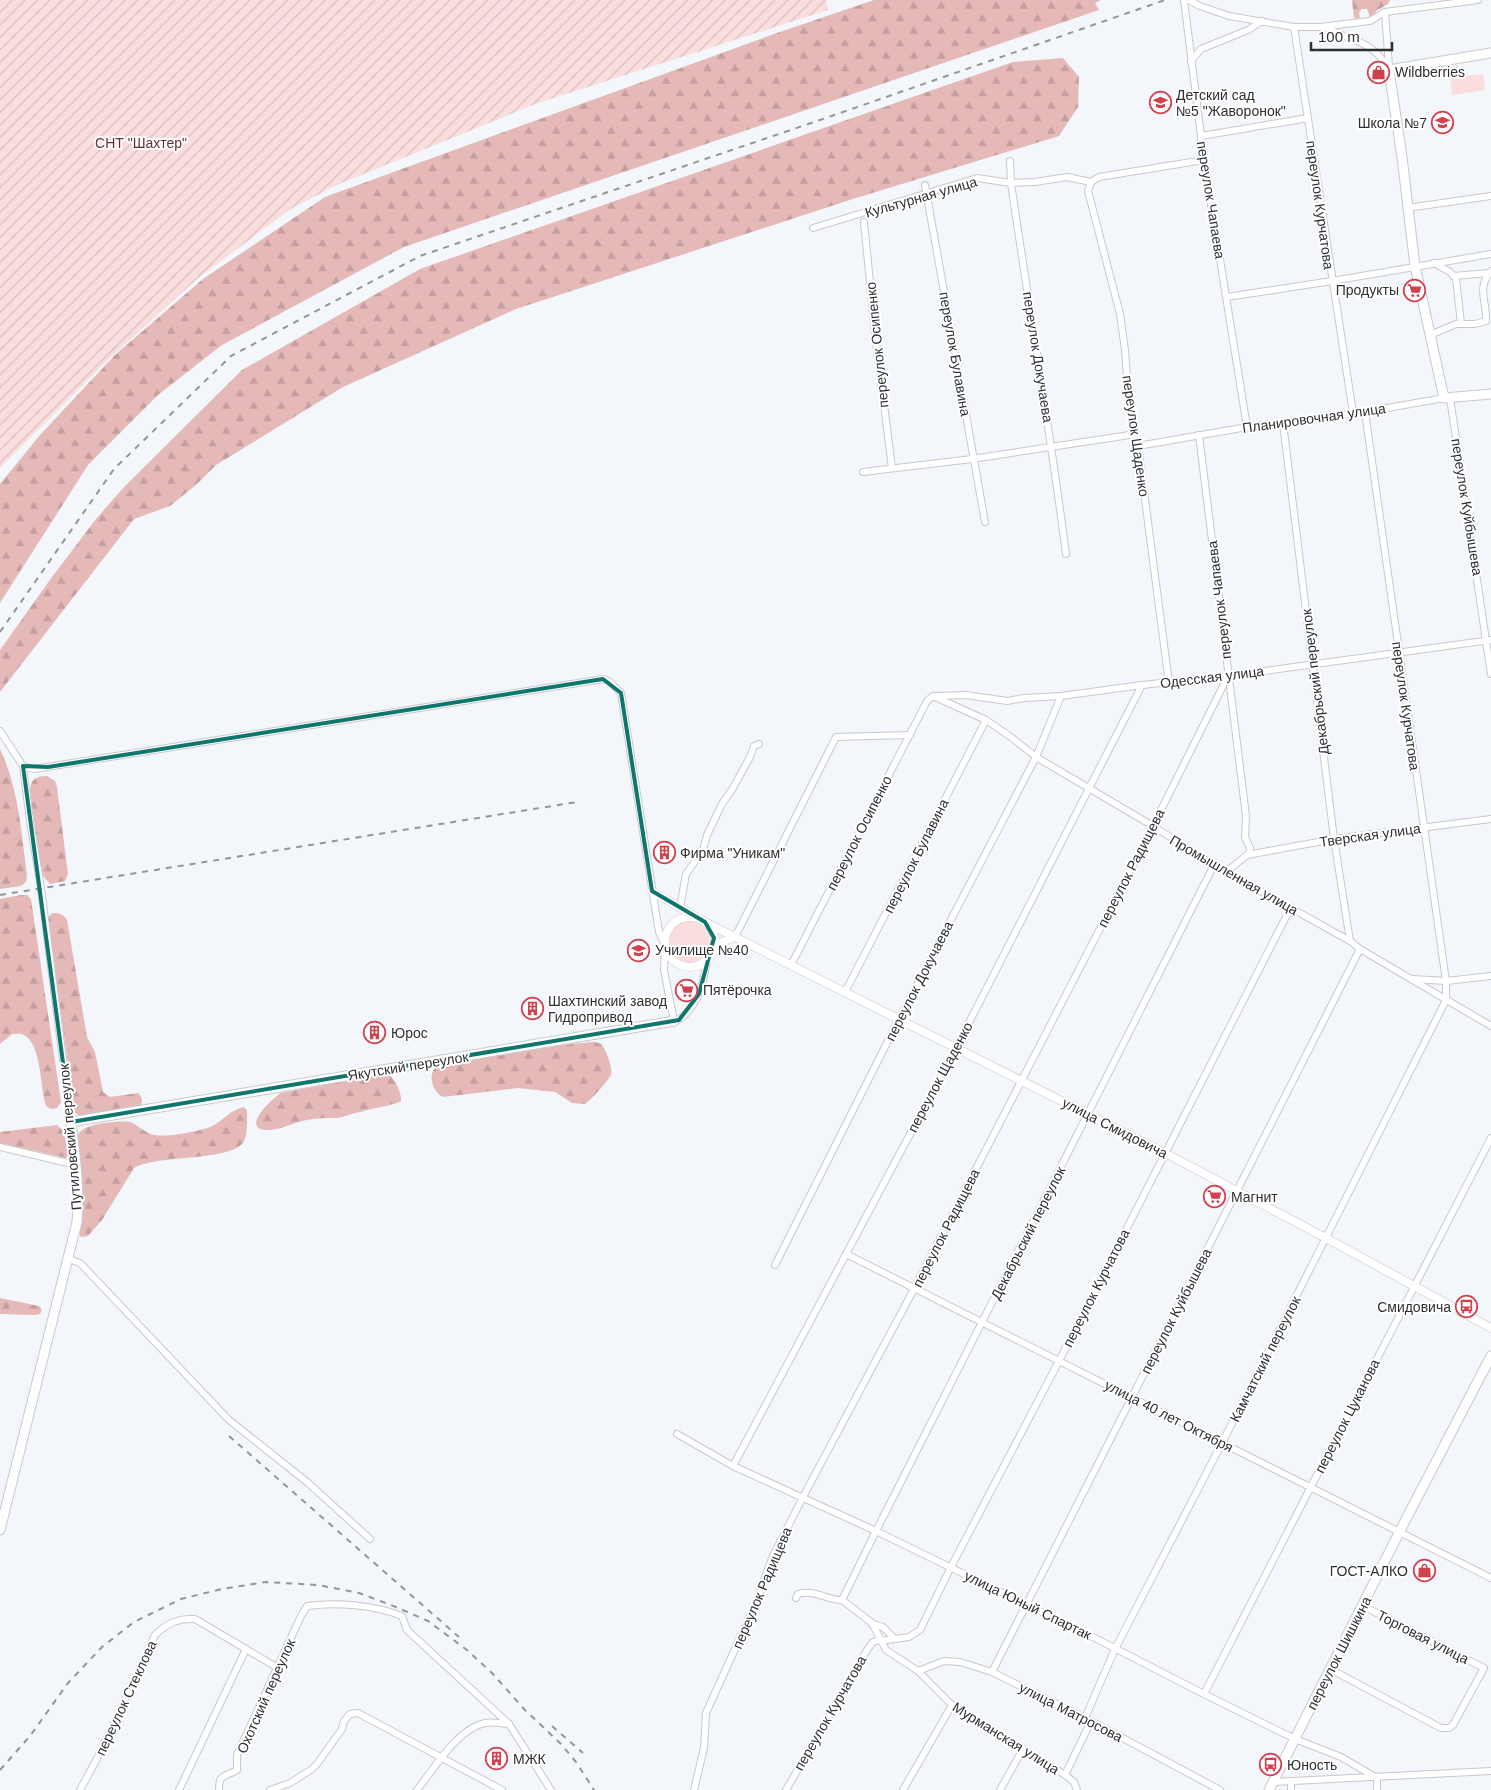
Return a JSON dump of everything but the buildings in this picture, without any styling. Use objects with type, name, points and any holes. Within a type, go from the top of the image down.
[{"type":"main road","points":[[1389,70],[1491,53]]},
{"type":"main road","name":"переулок Куйбышева","points":[[1389,70],[1415,266],[1430,336],[1447,398]]},
{"type":"main road","name":"Планировочная улица","points":[[1447,398],[1491,394]]},
{"type":"main road","name":"Якутский переулок","points":[[71,1122],[674,1021]]},
{"type":"main road","name":"Путиловский переулок","points":[[0,1530],[4,1502],[69,1259],[78,1211],[76,1165],[71,1122]]},
{"type":"main road","name":"переулок Шишкина","points":[[1271,1786],[1399,1532],[1491,1356]]},
{"type":"street","name":"переулок Чапаева","points":[[1184,0],[1200,136],[1247,427]]},
{"type":"street","points":[[1189,0],[1229,16],[1294,27],[1370,21],[1384,12],[1478,0]]},
{"type":"street","name":"переулок Куйбышева","points":[[1384,12],[1389,70]]},
{"type":"street","points":[[1191,61],[1201,50],[1248,30],[1262,21]]},
{"type":"street","points":[[1323,26],[1339,35],[1368,45],[1389,70]]},
{"type":"street","name":"переулок Курчатова","points":[[1294,27],[1353,413]]},
{"type":"street","points":[[1200,136],[1308,118]]},
{"type":"street","points":[[1091,182],[1098,177],[1113,174],[1204,160]]},
{"type":"street","name":"переулок Докучаева","points":[[1010,161],[1034,343],[1052,446],[1066,554]]},
{"type":"street","name":"Культурная улица","points":[[813,228],[977,178],[1012,183],[1068,177],[1091,182]]},
{"type":"street","name":"переулок Щаденко","points":[[1091,182],[1088,191],[1120,314],[1128,394],[1138,446],[1169,683]]},
{"type":"street","name":"переулок Булавина","points":[[925,185],[972,459],[985,522]]},
{"type":"street","points":[[1407,208],[1491,196]]},
{"type":"street","name":"переулок Осипенко","points":[[864,222],[875,333],[892,468]]},
{"type":"street","points":[[1227,297],[1491,254]]},
{"type":"street","points":[[1434,263],[1456,278],[1461,324]]},
{"type":"street","points":[[1453,276],[1490,272]]},
{"type":"street","points":[[1430,336],[1461,324],[1475,324],[1486,321],[1482,289],[1484,279],[1490,272]]},
{"type":"street","name":"переулок Куйбышева","points":[[1447,398],[1489,640],[1491,674]]},
{"type":"street","name":"Планировочная улица","points":[[1138,446],[1247,427],[1365,412],[1447,398]]},
{"type":"street","name":"переулок Курчатова","points":[[1365,412],[1446,981],[1446,1000]]},
{"type":"street","name":"Декабрьский переулок","points":[[1283,423],[1334,839],[1350,941]]},
{"type":"street","points":[[863,472],[972,459],[1136,434]]},
{"type":"street","name":"переулок Чапаева","points":[[1199,435],[1246,818],[1246,837],[1250,848],[1249,854]]},
{"type":"street","name":"Одесская улица","points":[[930,699],[966,695],[1007,701],[1061,696],[1228,676],[1489,640]]},
{"type":"street","name":"переулок Радищева","points":[[694,1790],[704,1748],[706,1713],[755,1605],[772,1558],[1022,1081],[1228,676]]},
{"type":"street","points":[[0,730],[23,766],[34,769],[603,679],[609,680],[621,693],[659,932],[672,960],[683,966],[696,967],[707,961]]},
{"type":"street","name":"переулок Щаденко","points":[[733,1466],[956,1048],[1142,685]]},
{"type":"street","name":"переулок Докучаева","points":[[774,1265],[899,1019],[1036,757],[1061,696]]},
{"type":"street","name":"переулок Осипенко","points":[[791,965],[930,699]]},
{"type":"street","name":"Промышленная улица","points":[[930,699],[986,720],[1036,757],[1153,826],[1214,866],[1350,941],[1360,949],[1491,1026]]},
{"type":"street","name":"переулок Булавина","points":[[845,992],[986,720]]},
{"type":"street","points":[[714,950],[713,932],[705,922],[699,919],[687,917],[675,922],[667,931],[664,970],[674,1021],[679,1020],[686,1014],[698,994],[707,961],[714,950],[722,942],[735,937],[836,737],[910,735]]},
{"type":"street","points":[[680,908],[686,874],[703,850],[707,835],[722,804],[734,788],[754,746],[759,744]]},
{"type":"street","name":"Путиловский переулок","points":[[23,766],[41,888],[71,1122]]},
{"type":"street","name":"Тверская улица","points":[[1249,854],[1334,839],[1491,819]]},
{"type":"street","points":[[1226,872],[1249,854]]},
{"type":"street","name":"Декабрьский переулок","points":[[842,1600],[1214,866]]},
{"type":"street","name":"улица Смидовича","points":[[652,892],[699,919],[1165,1153],[1491,1328]]},
{"type":"street","name":"переулок Курчатова","points":[[786,1790],[867,1650],[874,1642],[909,1637],[920,1630],[950,1567],[1059,1361],[1291,908]]},
{"type":"street","name":"переулок Куйбышева","points":[[992,1672],[1360,949]]},
{"type":"street","points":[[1412,979],[1446,981],[1491,976]]},
{"type":"street","name":"Камчатский переулок","points":[[1065,1775],[1115,1649],[1222,1443],[1446,1000]]},
{"type":"street","name":"переулок Цуканова","points":[[1204,1694],[1491,1138]]},
{"type":"street","points":[[0,1147],[76,1165]]},
{"type":"street","name":"улица 40 лет Октября","points":[[846,1254],[1491,1578]]},
{"type":"street","points":[[69,1259],[80,1263],[229,1420],[306,1482],[370,1539]]},
{"type":"street","name":"улица Юный Спартак","points":[[677,1434],[733,1466],[876,1531],[1204,1694],[1341,1758],[1377,1778]]},
{"type":"street","name":"Мурманская улица","points":[[796,1598],[798,1594],[811,1592],[842,1600],[872,1624],[886,1650],[918,1671],[952,1705],[1065,1775],[1074,1782],[1077,1789]]},
{"type":"street","name":"Охотский переулок","points":[[219,1790],[219,1781],[222,1776],[237,1770],[237,1756],[301,1616],[308,1606],[374,1607],[402,1616],[407,1630],[509,1724]]},
{"type":"street","name":"Торговая улица","points":[[1330,1668],[1442,1728],[1449,1728],[1453,1725],[1484,1668],[1362,1606]]},
{"type":"street","name":"переулок Стеклова","points":[[80,1790],[99,1755],[155,1635],[163,1627],[184,1619],[195,1619],[246,1649]]},
{"type":"street","points":[[872,1624],[883,1627],[894,1638]]},
{"type":"street","points":[[179,1790],[246,1649],[278,1668]]},
{"type":"street","name":"улица Матросова","points":[[918,1671],[944,1661],[960,1662],[992,1672],[1220,1790]]},
{"type":"street","points":[[903,1790],[952,1705]]},
{"type":"street","points":[[270,1790],[290,1783],[312,1769],[342,1729],[344,1721],[350,1714],[358,1713],[502,1790]]},
{"type":"street","points":[[417,1790],[463,1733],[486,1722],[509,1724],[551,1790]]},
{"type":"street","points":[[1000,1790],[1024,1749]]},
{"type":"street","points":[[1271,1786],[1291,1781],[1491,1772]]},
{"type":"street","points":[[1377,1778],[1377,1790]]},
{"type":"street","points":[[1291,1781],[1291,1790]]},
{"type":"highlighted area","points":[[603,679],[621,693],[652,891],[705,922],[714,938],[699,994],[679,1020],[71,1122],[23,766],[48,767]]},
{"type":"green space","name":"СНТ \"Шахтер\"","points":[[0,0],[826,0],[828,10],[538,103],[339,184],[289,210],[197,279],[109,359],[0,468]]},
{"type":"green space","points":[[874,0],[1101,0],[1095,3],[1099,10],[404,247],[222,345],[158,395],[88,465],[0,603],[0,484],[40,435],[115,355],[203,279],[325,197],[774,34]]},
{"type":"green space","points":[[1352,0],[1390,0],[1388,4],[1376,11],[1374,16],[1370,17],[1367,9],[1362,9],[1359,12],[1360,19],[1354,18]]},
{"type":"green space","points":[[1063,58],[1079,77],[1078,107],[1059,136],[856,198],[516,309],[343,387],[216,465],[196,485],[170,506],[134,519],[0,692],[0,650],[52,577],[96,519],[124,487],[242,370],[420,269],[1013,62]]},
{"type":"green space","points":[[1483,74],[1485,90],[1452,95],[1450,78]]},
{"type":"green space","points":[[0,749],[15,795],[27,875],[26,882],[21,886],[0,889]]},
{"type":"green space","points":[[47,776],[55,781],[57,787],[68,874],[65,881],[50,884],[44,877],[41,869],[30,792],[31,784],[34,780]]},
{"type":"green space","points":[[27,895],[31,899],[61,1102],[57,1108],[51,1109],[46,1106],[40,1068],[30,1040],[23,1034],[12,1034],[0,1044],[0,899]]},
{"type":"green space","points":[[53,913],[61,914],[67,920],[87,1037],[95,1052],[103,1092],[110,1097],[138,1093],[142,1102],[137,1107],[81,1116],[75,1113],[48,924],[49,916]]},
{"type":"green space","points":[[693,921],[701,924],[707,930],[710,942],[707,954],[701,960],[685,963],[677,960],[671,954],[668,938],[671,930],[677,924]]},
{"type":"green space","points":[[591,1042],[602,1045],[609,1059],[611,1075],[585,1104],[572,1103],[555,1092],[518,1088],[443,1097],[433,1087],[433,1072],[439,1065],[554,1046]]},
{"type":"green space","points":[[387,1073],[399,1090],[401,1101],[397,1103],[340,1117],[307,1120],[271,1130],[259,1128],[256,1124],[257,1119],[266,1106],[281,1093]]},
{"type":"green space","points":[[244,1107],[247,1110],[246,1134],[244,1141],[237,1148],[211,1155],[160,1161],[134,1168],[102,1220],[88,1236],[81,1237],[79,1226],[83,1205],[76,1145],[81,1131],[90,1126],[112,1122],[130,1122],[154,1135],[179,1134],[210,1127],[233,1111]]},
{"type":"green space","points":[[57,1125],[64,1132],[68,1155],[66,1158],[0,1143],[0,1132]]},
{"type":"green space","points":[[0,1298],[39,1306],[42,1310],[40,1314],[35,1315],[0,1314]]},
{"type":"railway","points":[[0,632],[114,469],[231,356],[420,256],[1165,0]]},
{"type":"railway","points":[[0,895],[577,802]]},
{"type":"railway","points":[[229,1436],[459,1637]]},
{"type":"railway","points":[[0,1770],[30,1736],[68,1683],[102,1647],[134,1622],[181,1599],[222,1589],[266,1582],[318,1585],[359,1593],[428,1621],[467,1650],[492,1673],[524,1709],[561,1744],[576,1762],[594,1790]]},
{"type":"railway","points":[[552,1726],[583,1753]]},
{"type":"place","name":"Wildberries","points":[[1379,72]]},
{"type":"place","name":"Детский сад №5 \"Жаворонок\"","points":[[1160,103]]},
{"type":"place","name":"Школа №7","points":[[1443,123]]},
{"type":"place","name":"Продукты","points":[[1415,290]]},
{"type":"place","name":"Фирма \"Уникам\"","points":[[664,853]]},
{"type":"place","name":"Училище №40","points":[[639,950]]},
{"type":"place","name":"Пятёрочка","points":[[687,990]]},
{"type":"place","name":"Шахтинский завод Гидропривод","points":[[532,1009]]},
{"type":"place","name":"Юрос","points":[[375,1033]]},
{"type":"place","name":"Магнит","points":[[1215,1197]]},
{"type":"place","name":"Смидовича","points":[[1467,1307]]},
{"type":"place","name":"ГОСТ-АЛКО","points":[[1424,1571]]},
{"type":"place","name":"МЖК","points":[[497,1759]]},
{"type":"place","name":"Юность","points":[[1271,1765]]}]
